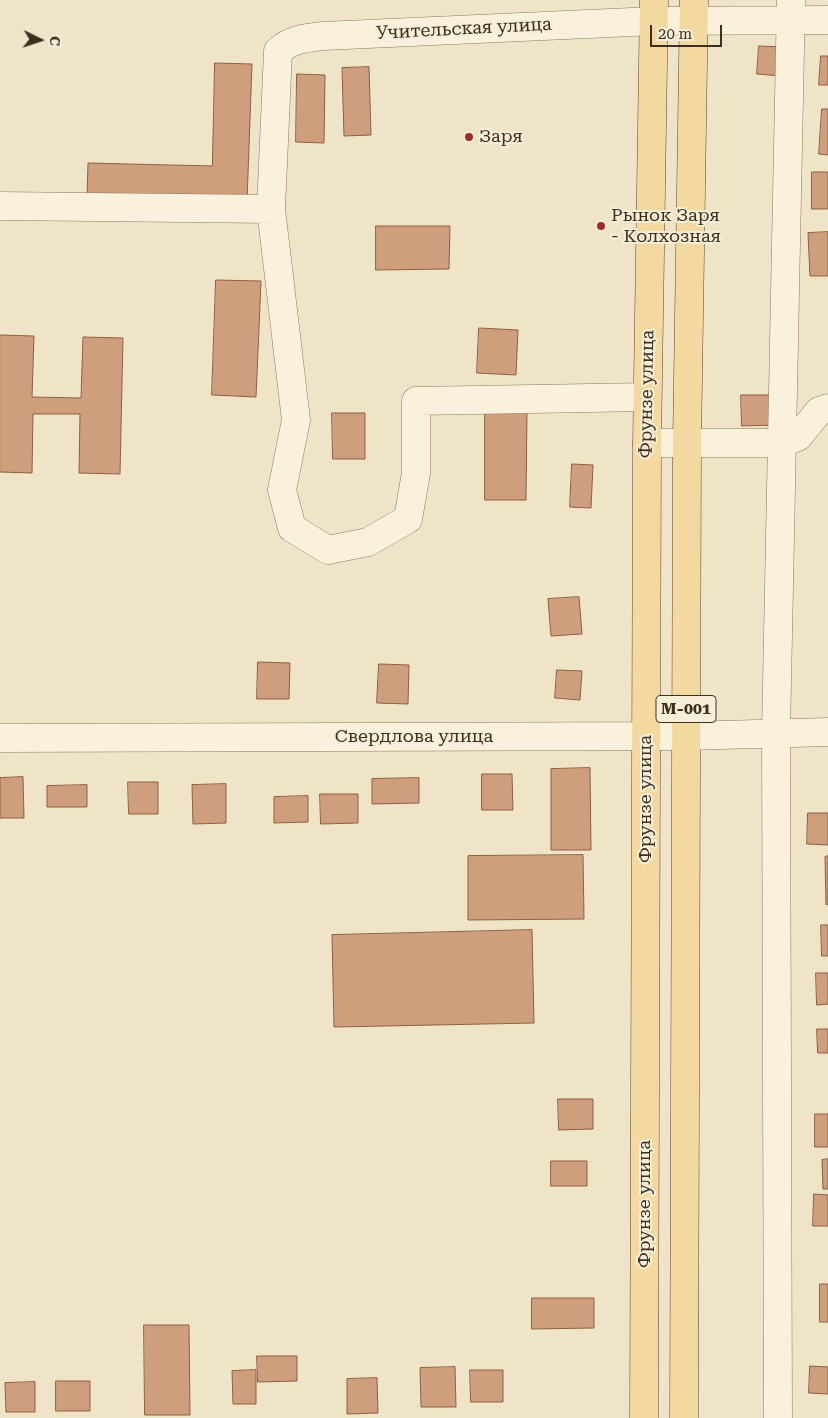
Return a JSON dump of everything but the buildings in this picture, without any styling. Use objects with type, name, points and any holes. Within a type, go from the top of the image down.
[{"type":"main road","name":"Фрунзе улица","points":[[644,1418],[647,397],[654,10]]},
{"type":"main road","name":"M-001","points":[[684,1418],[687,443],[694,10]]},
{"type":"street","name":"Учительская улица","points":[[271,210],[278,50],[288,42],[299,38],[654,10],[791,10],[828,20]]},
{"type":"street","points":[[778,1418],[776,733],[780,443],[791,10]]},
{"type":"street","points":[[0,206],[271,210],[296,420],[282,490],[292,528],[328,550],[368,542],[408,519],[416,473],[416,401],[647,397]]},
{"type":"street","points":[[647,443],[780,443],[798,437],[819,411],[828,408]]},
{"type":"street","name":"Свердлова улица","points":[[0,738],[686,736],[828,732]]},
{"type":"place","name":"Заря","points":[[469,137]]},
{"type":"place","name":"Рынок Заря - Колхозная","points":[[601,226]]}]
